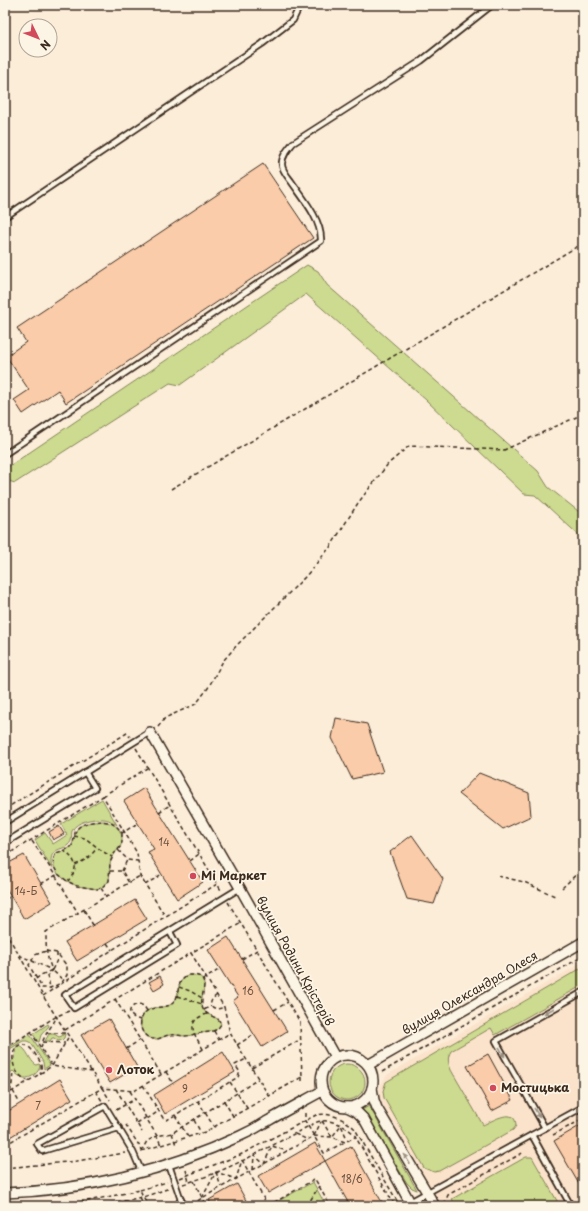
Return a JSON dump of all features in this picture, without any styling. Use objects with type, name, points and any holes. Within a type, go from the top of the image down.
[{"type":"street","name":"вулиця Родини Крістерів","points":[[150,732],[335,1057]]},
{"type":"street","name":"вулиця Олександра Олеся","points":[[368,1065],[583,942]]},
{"type":"street","points":[[350,1054],[361,1058],[368,1065],[373,1077],[371,1092],[365,1100],[355,1106],[347,1107],[333,1103],[322,1091],[320,1082],[322,1072],[326,1064],[335,1057],[350,1054]]},
{"type":"street","points":[[372,1087],[377,1108],[434,1206]]},
{"type":"street","points":[[5,1193],[59,1189],[142,1173],[169,1165],[241,1136],[322,1091]]},
{"type":"street","points":[[347,1107],[357,1112],[364,1119],[411,1204]]},
{"type":"lane","points":[[5,217],[262,44],[293,20],[300,5]]},
{"type":"lane","points":[[5,454],[321,241],[322,234],[313,212],[287,175],[282,165],[283,156],[293,143],[421,61],[492,5]]},
{"type":"lane","points":[[5,822],[150,732]]},
{"type":"lane","points":[[5,843],[96,788],[85,772]]},
{"type":"lane","points":[[170,932],[177,945],[74,1008],[65,996],[240,888]]},
{"type":"lane","points":[[545,1128],[496,1041],[583,992]]},
{"type":"lane","points":[[119,1128],[42,1151],[37,1144],[105,1106],[119,1128],[133,1152],[142,1173]]},
{"type":"lane","points":[[411,1204],[427,1193],[583,1107]]},
{"type":"lane","points":[[532,1136],[571,1206]]},
{"type":"lane","points":[[169,1165],[181,1200],[185,1206]]},
{"type":"lane","points":[[176,1206],[181,1200]]},
{"type":"path","points":[[171,489],[583,243]]},
{"type":"path","points":[[150,732],[157,728],[165,718],[196,704],[208,688],[223,661],[306,576],[331,546],[358,503],[388,464],[409,446],[504,450],[583,414]]},
{"type":"path","points":[[5,809],[127,733],[300,1022],[302,1084]]},
{"type":"path","points":[[5,856],[148,768]]},
{"type":"path","points":[[103,796],[123,833],[121,846],[112,857],[110,863],[109,881],[101,888],[97,889],[77,886],[67,882],[58,874],[54,867],[53,860],[56,853],[68,849],[71,846],[77,828],[89,823],[103,821],[112,823],[118,827],[123,833],[137,853],[140,876],[165,916]]},
{"type":"path","points":[[159,812],[170,806]]},
{"type":"path","points":[[123,833],[138,823]]},
{"type":"path","points":[[74,836],[85,838],[112,857]]},
{"type":"path","points":[[32,841],[78,913]]},
{"type":"path","points":[[75,865],[84,861],[98,847]]},
{"type":"path","points":[[118,849],[128,860],[138,861]]},
{"type":"path","points":[[63,850],[72,857],[75,865],[74,874],[67,882]]},
{"type":"path","points":[[190,861],[199,854]]},
{"type":"path","points":[[122,871],[128,860]]},
{"type":"path","points":[[562,888],[583,868]]},
{"type":"path","points":[[110,871],[122,871]]},
{"type":"path","points":[[122,871],[129,883]]},
{"type":"path","points":[[41,884],[58,874]]},
{"type":"path","points":[[145,885],[162,874]]},
{"type":"path","points":[[52,970],[47,958],[46,932],[140,876]]},
{"type":"path","points":[[498,876],[524,882],[554,896]]},
{"type":"path","points":[[43,996],[112,950],[217,884]]},
{"type":"path","points":[[101,888],[106,896]]},
{"type":"path","points":[[5,899],[11,896]]},
{"type":"path","points":[[84,910],[93,925]]},
{"type":"path","points":[[65,1030],[241,923]]},
{"type":"path","points":[[5,931],[43,996],[102,1088]]},
{"type":"path","points":[[107,943],[112,950]]},
{"type":"path","points":[[242,959],[257,950]]},
{"type":"path","points":[[50,990],[42,988],[29,965],[35,955],[46,951],[57,953],[67,966],[67,975],[64,981]]},
{"type":"path","points":[[50,990],[48,975],[57,960],[57,953]]},
{"type":"path","points":[[191,953],[224,1007],[230,1033],[269,1096]]},
{"type":"path","points":[[19,954],[52,970],[64,981]]},
{"type":"path","points":[[382,1072],[583,956]]},
{"type":"path","points":[[203,980],[220,969]]},
{"type":"path","points":[[36,979],[41,974],[52,970]]},
{"type":"path","points":[[189,975],[195,975],[203,980],[205,988],[202,1004],[204,1010],[207,1014],[220,1020],[221,1024],[219,1028],[214,1032],[185,1036],[168,1035],[154,1040],[147,1038],[140,1027],[141,1020],[147,1011],[151,1008],[173,1003],[182,978],[189,975]]},
{"type":"path","points":[[178,987],[190,991],[203,999]]},
{"type":"path","points":[[177,995],[202,1004]]},
{"type":"path","points":[[211,1006],[210,1003],[212,999],[217,995]]},
{"type":"path","points":[[115,999],[161,1074]]},
{"type":"path","points":[[274,1010],[288,1002]]},
{"type":"path","points":[[141,1020],[135,1019],[131,1015],[131,1009],[134,1005],[139,1004],[144,1006],[147,1011]]},
{"type":"path","points":[[211,1006],[214,1009],[224,1007]]},
{"type":"path","points":[[204,1010],[211,1006]]},
{"type":"path","points":[[5,1048],[57,1016],[74,1008]]},
{"type":"path","points":[[203,1049],[192,1030],[192,1025],[201,1015],[207,1014]]},
{"type":"path","points":[[126,1017],[131,1015]]},
{"type":"path","points":[[41,1048],[46,1033],[53,1025],[57,1016]]},
{"type":"path","points":[[31,1032],[52,1066]]},
{"type":"path","points":[[214,1032],[219,1040]]},
{"type":"path","points":[[46,1033],[67,1033]]},
{"type":"path","points":[[138,1036],[143,1033]]},
{"type":"path","points":[[5,1145],[102,1088],[134,1091],[230,1033]]},
{"type":"path","points":[[237,1045],[254,1035]]},
{"type":"path","points":[[5,1096],[52,1066],[69,1036]]},
{"type":"path","points":[[252,1068],[301,1039]]},
{"type":"path","points":[[126,1049],[140,1040]]},
{"type":"path","points":[[42,1042],[65,1043]]},
{"type":"path","points":[[14,1047],[24,1044],[31,1049],[41,1064],[42,1068],[40,1074]]},
{"type":"path","points":[[143,1085],[163,1118],[168,1120],[238,1077],[240,1072],[235,1065],[246,1059]]},
{"type":"path","points":[[52,1066],[92,1072]]},
{"type":"path","points":[[9,1067],[21,1079],[29,1081]]},
{"type":"path","points":[[10,1093],[13,1072]]},
{"type":"path","points":[[166,1072],[172,1083]]},
{"type":"path","points":[[5,1168],[77,1161],[133,1152],[188,1137],[214,1127],[302,1077]]},
{"type":"path","points":[[142,1150],[147,1141],[157,1136],[172,1133],[237,1093],[258,1078]]},
{"type":"path","points":[[230,1082],[247,1108]]},
{"type":"path","points":[[116,1089],[142,1132]]},
{"type":"path","points":[[130,1090],[161,1145]]},
{"type":"path","points":[[13,1091],[20,1102]]},
{"type":"path","points":[[96,1091],[105,1106]]},
{"type":"path","points":[[116,1110],[135,1099]]},
{"type":"path","points":[[198,1101],[214,1127]]},
{"type":"path","points":[[224,1101],[233,1116]]},
{"type":"path","points":[[137,1123],[159,1111]]},
{"type":"path","points":[[305,1113],[305,1121],[324,1153],[355,1137]]},
{"type":"path","points":[[45,1206],[88,1201],[140,1190],[175,1180],[240,1155],[316,1115],[325,1114],[346,1121],[355,1129],[400,1206]]},
{"type":"path","points":[[175,1115],[188,1137]]},
{"type":"path","points":[[553,1135],[583,1118]]},
{"type":"path","points":[[194,1120],[201,1133]]},
{"type":"path","points":[[191,1206],[221,1187],[308,1140],[314,1136],[322,1121]]},
{"type":"path","points":[[322,1121],[332,1137]]},
{"type":"path","points":[[96,1206],[102,1206],[140,1197],[194,1181],[254,1155],[308,1127],[322,1121],[327,1121],[348,1128],[355,1137],[395,1206]]},
{"type":"path","points":[[332,1137],[341,1125]]},
{"type":"path","points":[[341,1125],[346,1141]]},
{"type":"path","points":[[172,1133],[176,1145]]},
{"type":"path","points":[[295,1134],[308,1140]]},
{"type":"path","points":[[314,1136],[332,1137],[346,1141]]},
{"type":"path","points":[[272,1146],[287,1151]]},
{"type":"path","points":[[264,1164],[272,1146]]},
{"type":"path","points":[[443,1206],[448,1194],[524,1152]]},
{"type":"path","points":[[254,1155],[264,1164]]},
{"type":"path","points":[[253,1170],[254,1155]]},
{"type":"path","points":[[242,1160],[268,1206],[315,1179],[330,1206]]},
{"type":"path","points":[[236,1179],[242,1160]]},
{"type":"path","points":[[186,1170],[186,1176],[189,1182]]},
{"type":"path","points":[[216,1172],[236,1179]]},
{"type":"path","points":[[216,1172],[221,1187]]},
{"type":"path","points":[[202,1198],[216,1172]]},
{"type":"path","points":[[194,1181],[206,1206]]},
{"type":"path","points":[[308,1206],[319,1186]]},
{"type":"path","points":[[140,1190],[148,1206]]},
{"type":"path","points":[[140,1197],[144,1206]]},
{"type":"path","points":[[308,1206],[316,1206]]},
{"type":"shaded area","points":[[583,962],[583,1206],[442,1206],[379,1098],[380,1086],[387,1075]]},
{"type":"green space","points":[[307,265],[318,271],[327,285],[538,471],[548,487],[583,515],[583,539],[535,495],[524,494],[426,400],[306,294],[180,385],[170,383],[15,483],[5,480],[5,469]]},
{"type":"green space","points":[[102,799],[117,825],[109,820],[99,819],[86,821],[77,825],[72,831],[70,843],[54,852],[51,860],[52,869],[35,840],[45,833],[53,844],[67,835],[61,824]]},
{"type":"green space","points":[[103,821],[116,826],[120,831],[122,838],[121,846],[111,859],[109,881],[101,888],[97,889],[77,886],[58,874],[54,867],[53,860],[56,853],[68,849],[72,845],[75,832],[81,825]]},
{"type":"green space","points":[[583,967],[583,985],[495,1035],[491,1028],[451,1051],[448,1060],[451,1070],[483,1125],[497,1118],[508,1116],[515,1120],[516,1126],[513,1130],[439,1171],[434,1172],[424,1168],[384,1098],[383,1091],[386,1082]]},
{"type":"green space","points":[[189,975],[202,978],[204,982],[202,998],[203,1009],[208,1014],[219,1020],[221,1024],[219,1027],[211,1032],[187,1036],[172,1035],[152,1039],[146,1036],[141,1028],[143,1015],[146,1011],[151,1009],[165,1007],[173,1003],[176,1000],[181,981]]},
{"type":"green space","points":[[48,1024],[49,1026],[41,1035],[38,1042],[33,1034]]},
{"type":"green space","points":[[49,1034],[54,1034],[59,1037],[65,1034],[62,1040],[58,1041],[52,1038],[50,1041],[45,1041]]},
{"type":"green space","points":[[29,1035],[50,1065],[44,1069],[43,1062],[31,1043],[27,1041],[23,1041],[10,1049],[6,1054],[6,1060],[5,1059],[5,1050]]},
{"type":"green space","points":[[20,1046],[25,1050],[36,1065],[40,1065],[40,1068],[35,1074],[27,1078],[21,1077],[13,1071],[10,1073],[11,1084],[9,1090],[5,1093],[5,1066],[7,1067],[14,1059],[16,1052],[14,1049]]},
{"type":"green space","points":[[347,1064],[360,1069],[365,1082],[360,1095],[347,1100],[334,1095],[329,1082],[334,1069]]},
{"type":"green space","points":[[369,1106],[417,1190],[412,1188],[407,1183],[362,1110]]},
{"type":"green space","points":[[526,1157],[532,1157],[560,1206],[456,1206],[452,1199]]},
{"type":"green space","points":[[313,1182],[326,1206],[271,1205]]},
{"type":"green space","points":[[425,1198],[430,1206],[416,1206],[415,1204]]},
{"type":"building","points":[[263,164],[313,238],[66,403],[58,390],[23,414],[14,400],[29,390],[6,356],[26,342],[17,328]]},
{"type":"building","points":[[336,718],[367,724],[383,772],[352,779],[332,738]]},
{"type":"building","points":[[479,773],[529,793],[531,816],[503,829],[459,794]]},
{"type":"building","points":[[144,788],[203,882],[177,899],[148,852],[154,849],[124,801]]},
{"type":"building","points":[[59,826],[64,834],[53,840],[49,832]]},
{"type":"building","points":[[412,835],[443,879],[434,904],[407,899],[390,852]]},
{"type":"building","points":[[24,855],[52,902],[24,919],[5,886],[5,865]]},
{"type":"building","points":[[135,900],[147,919],[77,961],[65,942]]},
{"type":"building","points":[[228,937],[287,1031],[262,1047],[233,1001],[238,997],[208,950]]},
{"type":"building","points":[[160,976],[164,984],[154,990],[149,982]]},
{"type":"building","points":[[109,1019],[137,1067],[110,1083],[81,1035]]},
{"type":"building","points":[[223,1052],[235,1072],[165,1114],[154,1095]]},
{"type":"building","name":"Мостицька","points":[[488,1054],[513,1100],[492,1111],[467,1066]]},
{"type":"building","points":[[60,1079],[72,1099],[5,1140],[5,1113]]},
{"type":"building","points":[[583,1124],[583,1191],[554,1141]]},
{"type":"building","points":[[315,1143],[325,1161],[268,1193],[258,1176]]},
{"type":"building","points":[[351,1146],[384,1206],[350,1206],[325,1161]]},
{"type":"building","points":[[237,1184],[249,1206],[212,1206],[209,1200]]},
{"type":"place","name":"Мі Маркет","points":[[193,876]]},
{"type":"place","name":"Лоток","points":[[109,1070]]},
{"type":"place","name":"Мостицька","points":[[493,1088]]}]
